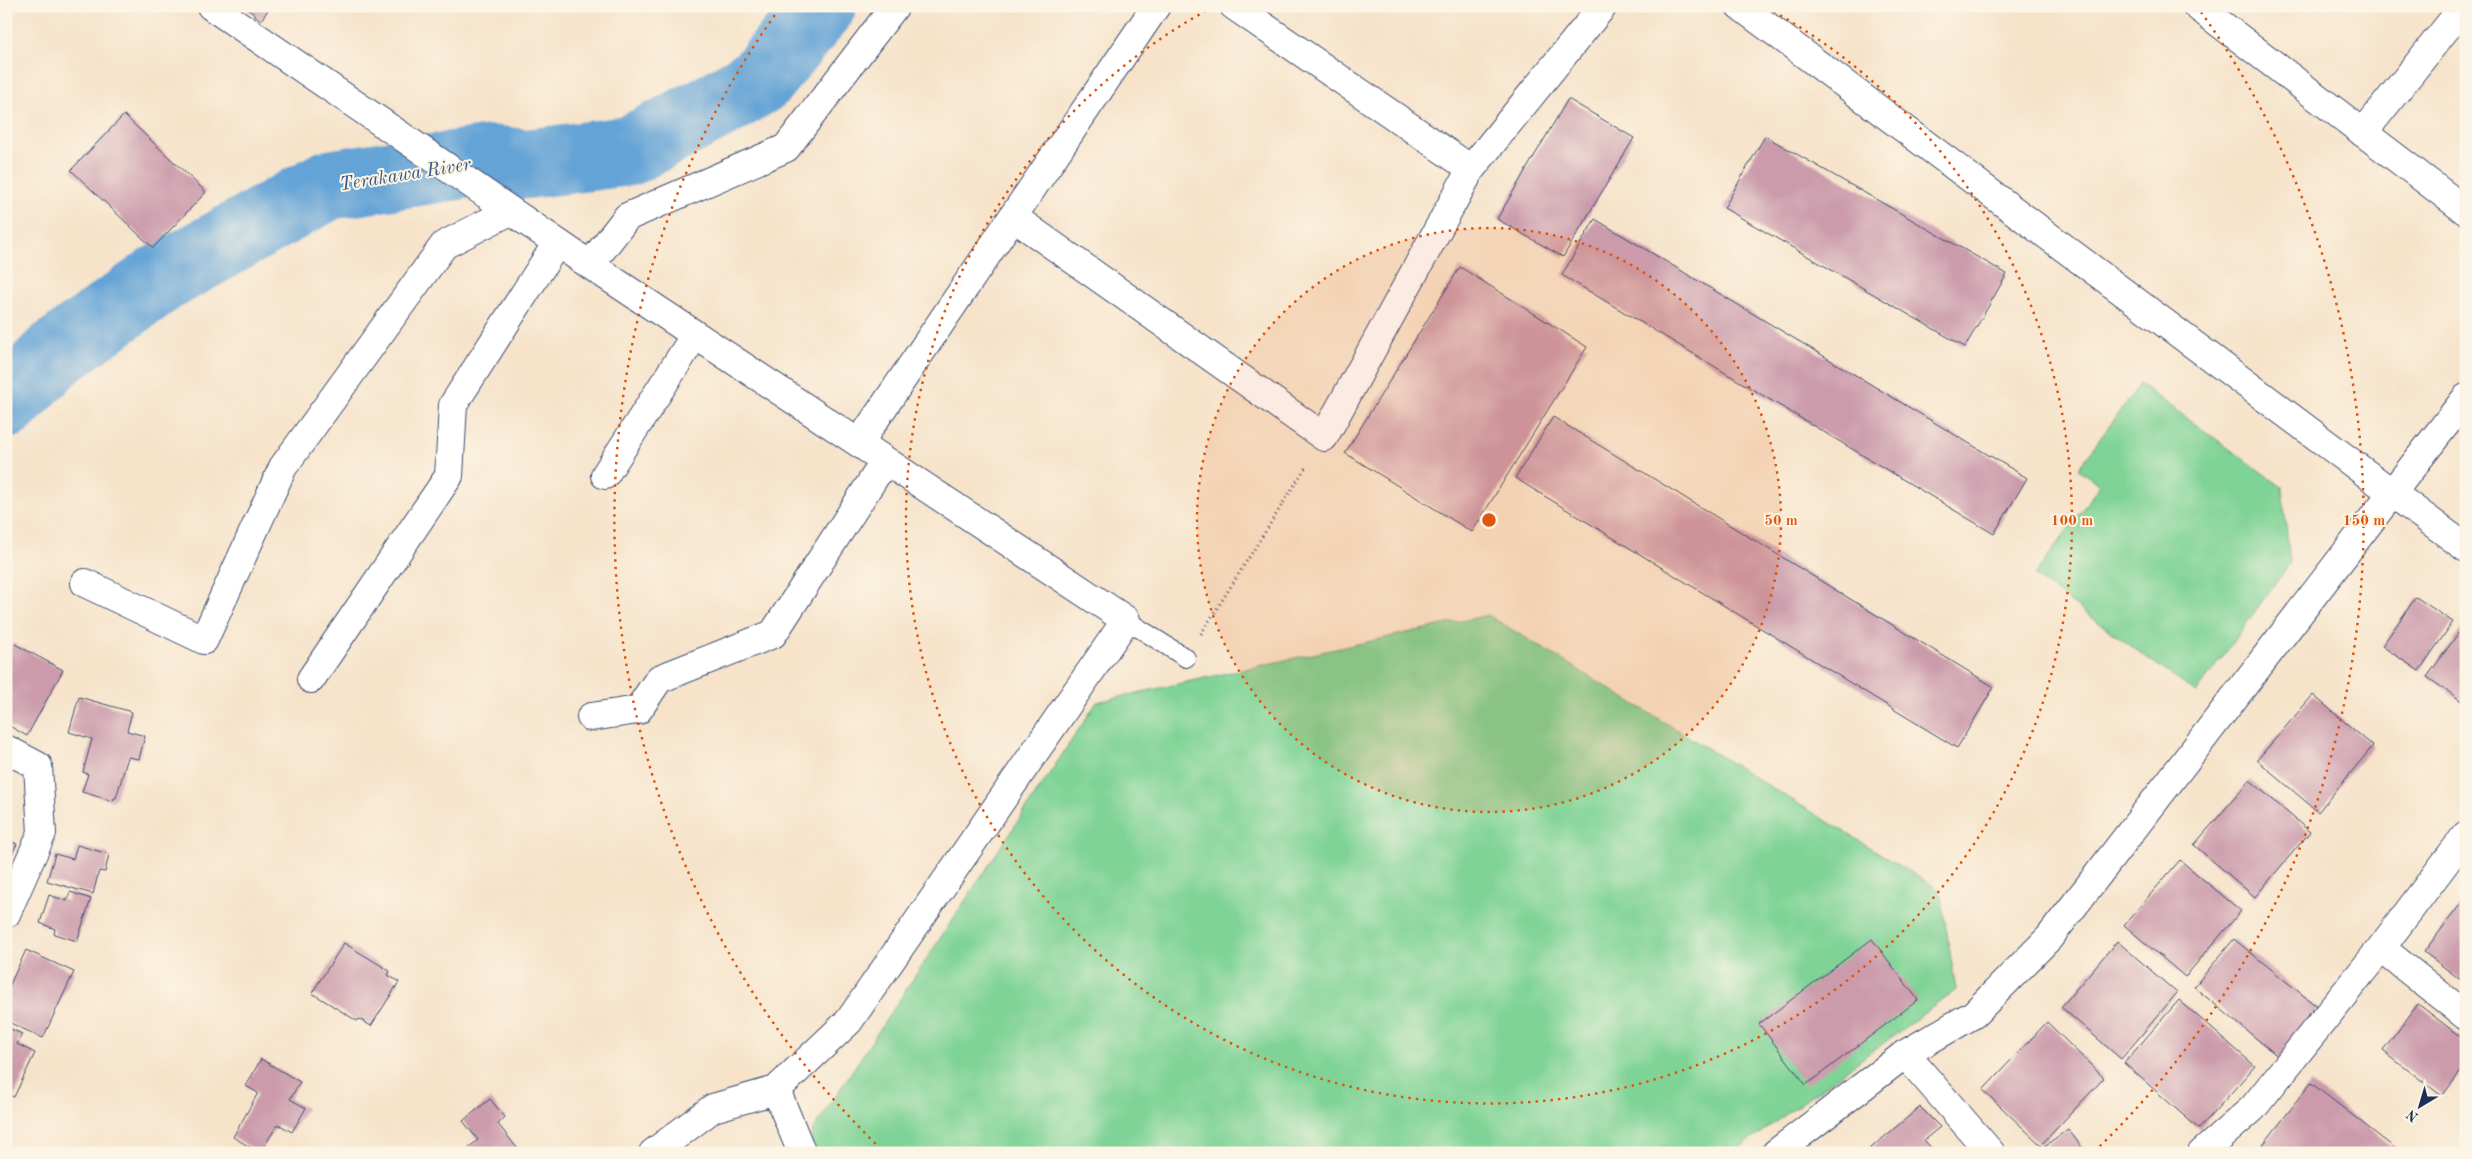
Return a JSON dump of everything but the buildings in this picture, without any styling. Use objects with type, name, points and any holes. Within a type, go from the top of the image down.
[{"type":"street","points":[[211,6],[557,243],[1126,620],[849,1021],[776,1090],[713,1108],[653,1153]]},
{"type":"street","points":[[590,265],[626,217],[786,148],[895,6]]},
{"type":"street","points":[[859,443],[1156,6]]},
{"type":"street","points":[[1234,6],[1471,169]]},
{"type":"street","points":[[1013,217],[1324,437],[1471,169],[1602,6]]},
{"type":"street","points":[[1740,6],[2466,548]]},
{"type":"street","points":[[2197,6],[2466,211]]},
{"type":"street","points":[[2363,132],[2464,6]]},
{"type":"street","points":[[85,583],[204,640],[283,467],[444,245],[510,211]]},
{"type":"street","points":[[311,679],[449,476],[453,406],[557,243]]},
{"type":"street","points":[[604,475],[695,335]]},
{"type":"street","points":[[1776,1153],[1905,1054],[1974,1014],[2049,938],[2466,398]]},
{"type":"street","points":[[591,717],[638,710],[660,679],[773,634],[885,461]]},
{"type":"street","points":[[6,749],[38,766],[42,833],[6,914]]},
{"type":"street","points":[[2202,1153],[2253,1108],[2380,948],[2466,835]]},
{"type":"street","points":[[2380,948],[2466,1016]]},
{"type":"street","points":[[1905,1054],[1991,1153]]},
{"type":"street","points":[[776,1090],[802,1153]]},
{"type":"lane","points":[[1126,620],[1186,658]]},
{"type":"path","points":[[1186,658],[1324,437]]},
{"type":"green space","points":[[2140,384],[2282,487],[2290,563],[2196,693],[2034,576],[2100,485],[2078,469]]},
{"type":"green space","points":[[1488,615],[1940,890],[1956,990],[1733,1153],[810,1153],[813,1130],[1097,702]]},
{"type":"waterway","name":"Terakawa River","points":[[6,404],[54,355],[160,279],[328,185],[490,160],[526,164],[629,151],[718,105],[760,80],[821,6]]}]
